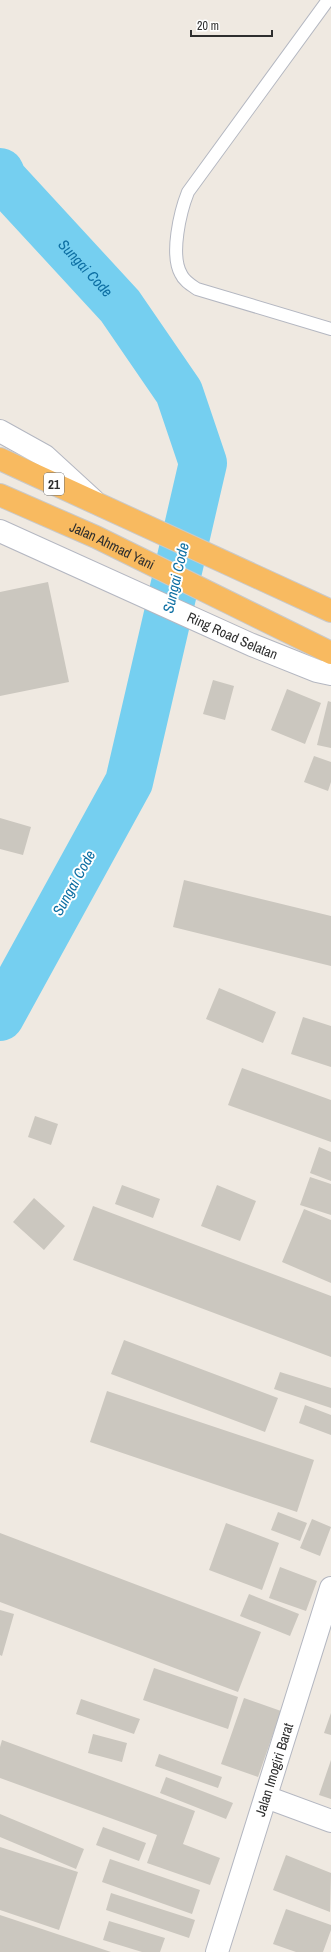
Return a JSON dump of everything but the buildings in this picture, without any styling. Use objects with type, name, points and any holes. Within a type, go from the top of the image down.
[{"type":"highway","name":"21","points":[[0,459],[270,581],[331,611]]},
{"type":"highway","name":"Jalan Ahmad Yani","points":[[0,495],[96,537],[331,653]]},
{"type":"street","points":[[0,431],[46,456],[102,506]]},
{"type":"street","name":"Ring Road Selatan","points":[[0,531],[252,645],[317,671],[331,674]]},
{"type":"street","name":"Jalan Imogiri Barat","points":[[217,1952],[331,1588]]},
{"type":"street","points":[[266,1797],[331,1821]]},
{"type":"lane","points":[[328,0],[188,192],[181,208],[177,239],[176,264],[186,281],[196,289],[331,329]]},
{"type":"waterway","name":"Sungai Code","points":[[0,172],[3,179],[120,306],[179,392],[203,463],[129,782],[0,1017]]}]
